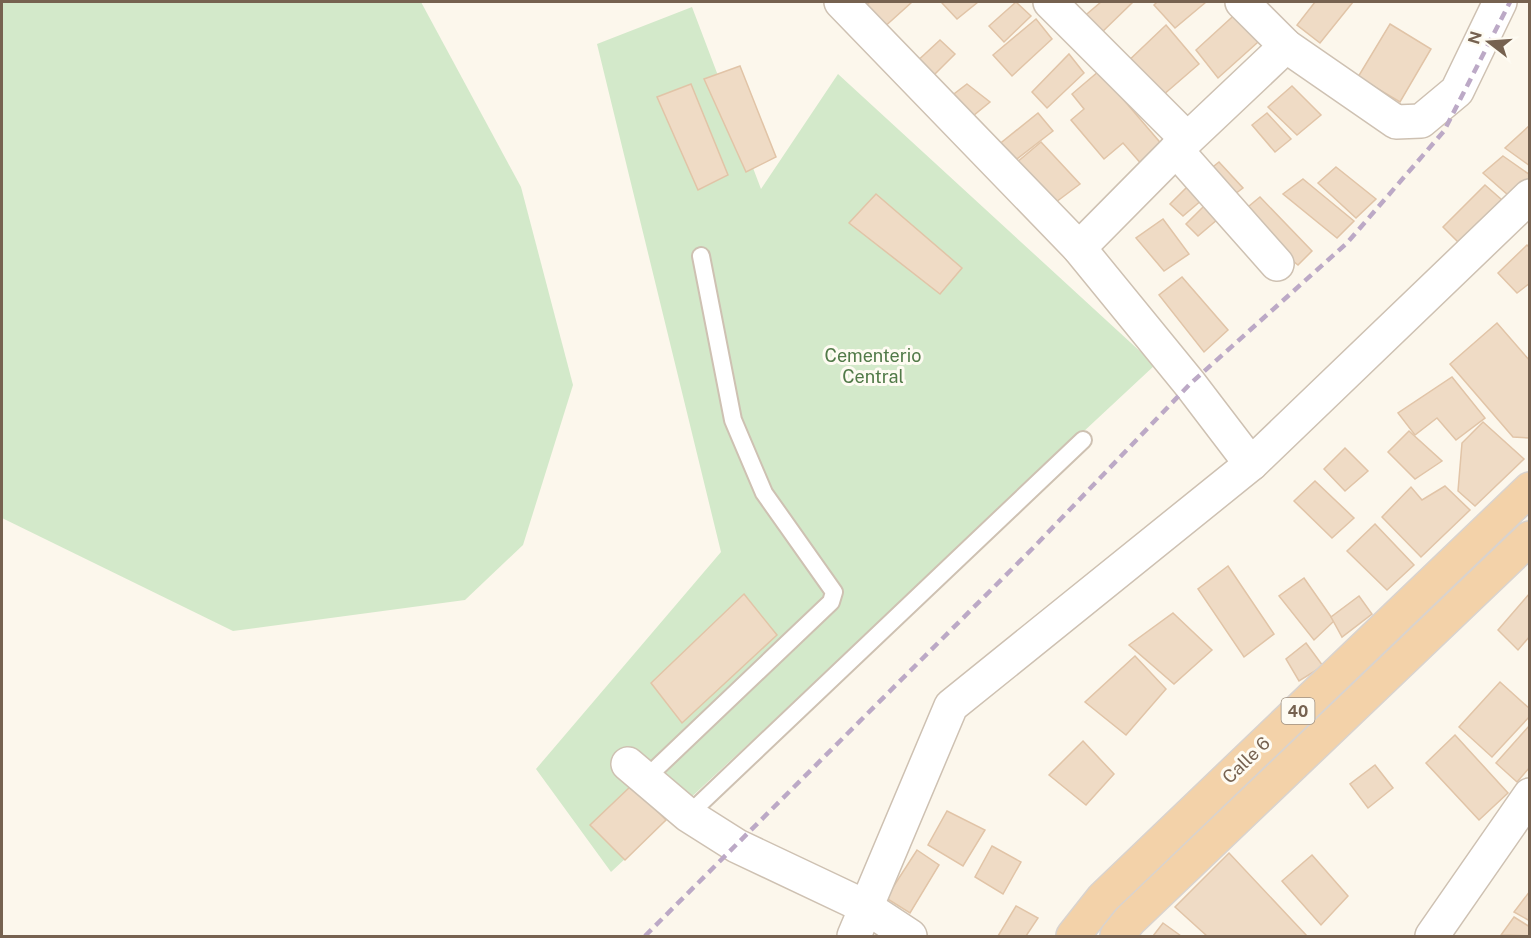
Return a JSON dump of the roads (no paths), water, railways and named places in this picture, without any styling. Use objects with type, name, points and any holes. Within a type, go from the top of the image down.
[{"type":"highway","name":"Calle 6","points":[[1072,936],[1103,898],[1530,489]]},
{"type":"highway","name":"Calle 6","points":[[1117,936],[1130,920],[1530,538]]},
{"type":"street","points":[[841,2],[1079,249],[1190,384],[1251,464]]},
{"type":"street","points":[[1050,2],[1181,144],[1277,264]]},
{"type":"street","points":[[1242,2],[1286,45],[1395,122],[1421,121],[1457,91],[1500,2]]},
{"type":"street","points":[[1079,249],[1181,144],[1286,45]]},
{"type":"street","points":[[854,936],[951,706],[1251,464],[1530,196]]},
{"type":"street","points":[[637,771],[688,815],[737,846],[866,907],[910,936]]},
{"type":"street","points":[[1432,936],[1530,795]]},
{"type":"lane","points":[[637,771],[831,602],[834,592],[764,493],[733,420],[701,256]]},
{"type":"lane","points":[[688,815],[1083,440]]},
{"type":"railway","points":[[645,936],[1033,548],[1190,384],[1347,243],[1444,131],[1510,2]]},
{"type":"park label","name":"Cementerio Central","points":[[873,365]]}]
